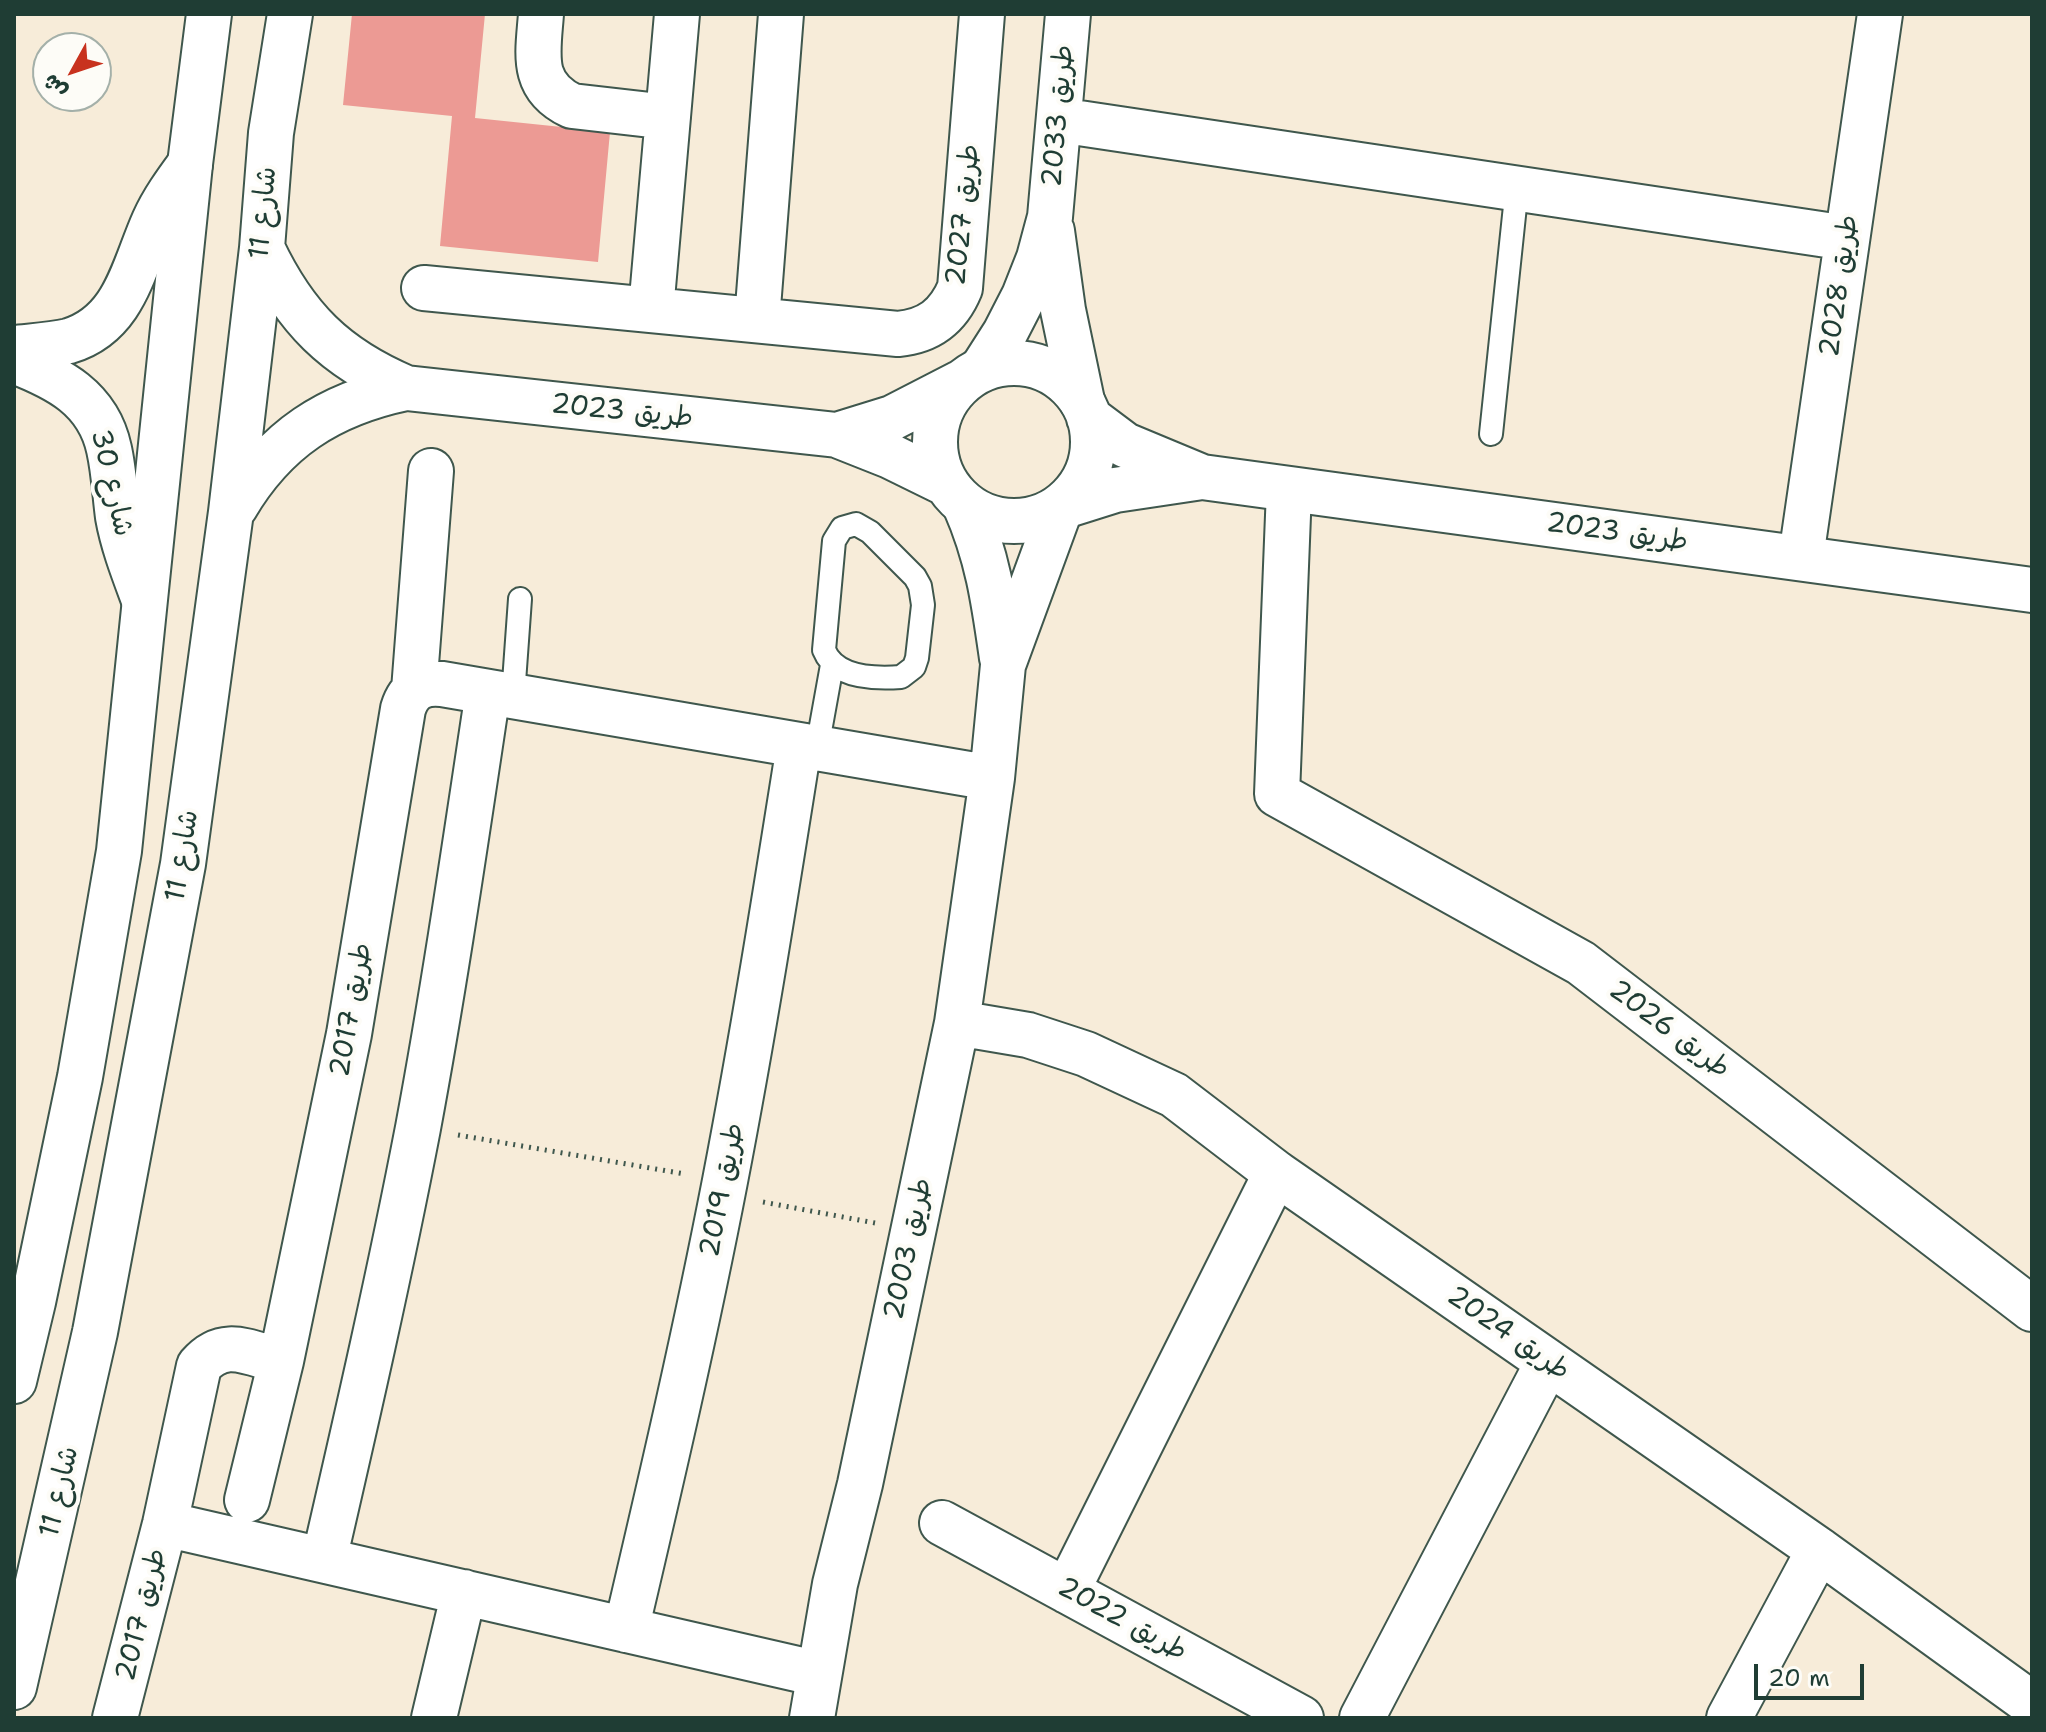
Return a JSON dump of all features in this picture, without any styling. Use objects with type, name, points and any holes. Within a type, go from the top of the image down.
[{"type":"street","points":[[14,1381],[80,1077],[119,851],[190,164],[209,14]]},
{"type":"street","name":"شارع 11","points":[[14,1687],[95,1332],[183,864],[231,512],[262,248],[271,133],[290,14]]},
{"type":"street","points":[[541,14],[539,71],[551,93],[572,106],[668,117]]},
{"type":"street","points":[[651,310],[677,14]]},
{"type":"street","points":[[757,320],[781,14]]},
{"type":"street","name":"طريق 2027","points":[[424,288],[898,334],[930,326],[954,303],[963,271],[982,14]]},
{"type":"street","name":"طريق 2033","points":[[971,376],[1024,296],[1050,217],[1068,14]]},
{"type":"street","name":"طريق 2028","points":[[1801,557],[1880,14]]},
{"type":"street","points":[[1059,120],[1847,238]]},
{"type":"street","points":[[14,348],[68,341],[105,321],[129,287],[154,222],[190,164]]},
{"type":"street","name":"طريق 2033","points":[[1050,217],[1063,310],[1086,410]]},
{"type":"street","name":"طريق 2023","points":[[262,248],[290,300],[318,333],[378,377],[406,388],[837,435],[890,456],[956,495]]},
{"type":"street","name":"شارع 30","points":[[14,361],[43,372],[78,393],[104,429],[110,449],[119,519],[144,600]]},
{"type":"street","points":[[956,495],[984,516],[1004,521],[1026,521],[1061,507],[1078,489],[1089,467],[1093,443],[1086,410],[1061,378],[1036,366],[1010,363],[971,376],[943,405],[935,431],[936,459],[981,541],[1003,665]]},
{"type":"street","name":"طريق 2023","points":[[837,435],[892,418],[971,376]]},
{"type":"street","name":"طريق 2023","points":[[231,512],[256,475],[295,435],[350,403],[406,388]]},
{"type":"street","name":"طريق 2023","points":[[1086,410],[1125,445],[1202,477],[2032,590]]},
{"type":"street","name":"طريق 2017","points":[[247,1500],[281,1361],[349,1034],[403,709],[428,687],[431,471]]},
{"type":"street","name":"طريق 2023","points":[[1061,507],[1115,490],[1202,477]]},
{"type":"street","name":"طريق 2026","points":[[1289,490],[1277,794],[1581,963],[2032,1309]]},
{"type":"street","points":[[1003,665],[1061,507]]},
{"type":"street","name":"طريق 2003","points":[[812,1718],[835,1584],[860,1484],[957,1023],[992,778],[1003,665]]},
{"type":"street","points":[[428,687],[501,694],[992,778]]},
{"type":"street","points":[[324,1560],[374,1345],[418,1128],[455,910],[501,694]]},
{"type":"street","name":"طريق 2019","points":[[626,1630],[678,1407],[724,1188],[808,747]]},
{"type":"street","name":"طريق 2024","points":[[957,1023],[1028,1035],[1086,1054],[1174,1095],[1276,1173],[1819,1550],[2032,1704]]},
{"type":"street","points":[[1067,1591],[1276,1173]]},
{"type":"street","name":"طريق 2017","points":[[115,1718],[165,1524],[199,1366],[210,1353],[228,1348],[281,1361]]},
{"type":"street","points":[[1362,1718],[1548,1362]]},
{"type":"street","name":"طريق 2022","points":[[942,1523],[1301,1718]]},
{"type":"street","points":[[165,1524],[819,1674]]},
{"type":"street","points":[[1729,1718],[1819,1550]]},
{"type":"street","points":[[434,1718],[464,1592]]},
{"type":"lane","points":[[1491,434],[1517,187]]},
{"type":"lane","points":[[808,747],[832,665],[823,642],[834,541],[842,528],[856,524],[870,532],[915,577],[920,586],[923,605],[917,658],[914,667],[901,677],[843,672],[832,665]]},
{"type":"lane","points":[[501,694],[520,599]]},
{"type":"path","points":[[418,1128],[724,1188],[913,1230]]},
{"type":"building","points":[[352,14],[485,14],[475,118],[610,132],[598,262],[440,246],[452,116],[343,105]]}]
